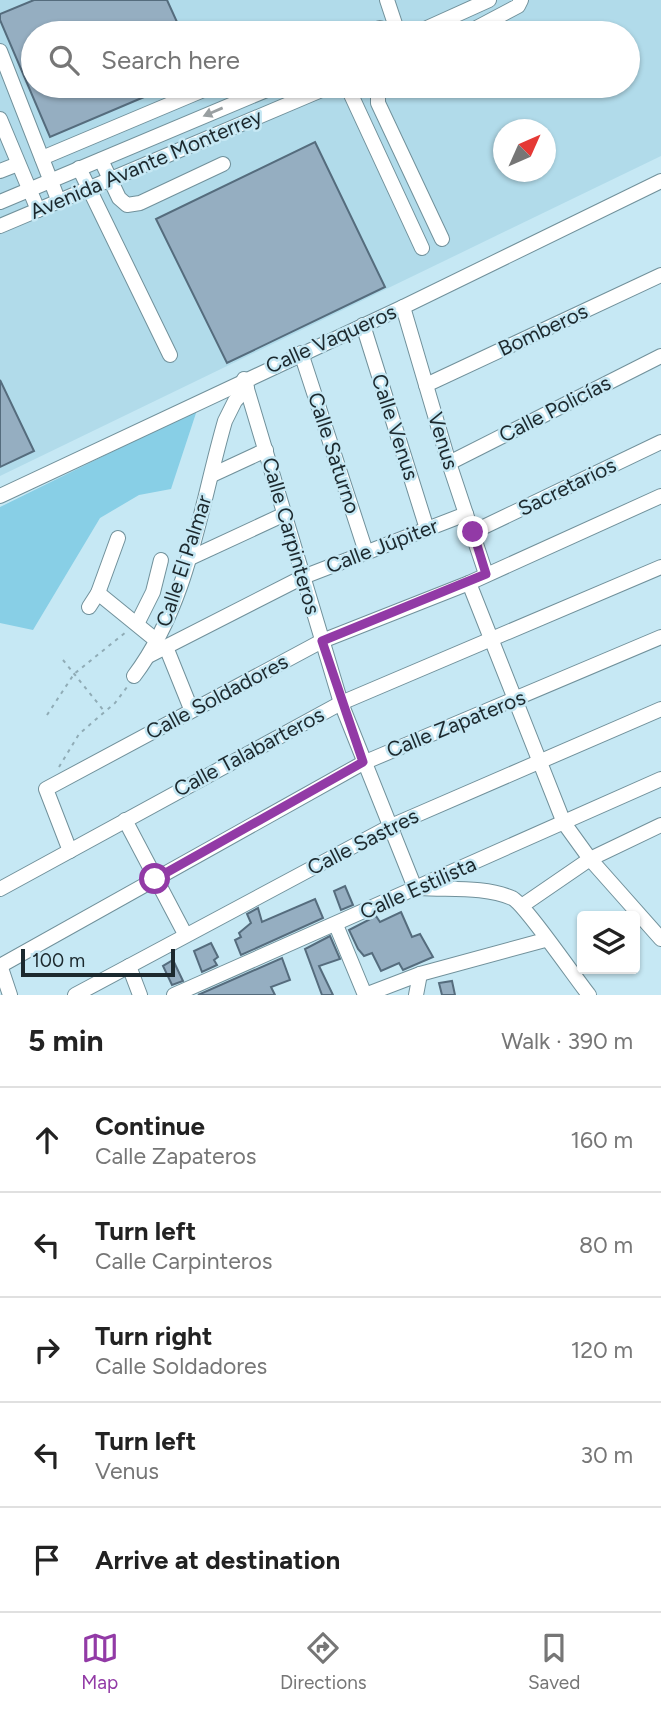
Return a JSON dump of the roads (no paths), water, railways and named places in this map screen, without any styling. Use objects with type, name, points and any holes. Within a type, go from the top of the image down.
[{"type":"street","points":[[387,0],[393,21]]},
{"type":"street","points":[[443,21],[489,0]]},
{"type":"street","points":[[490,21],[518,6],[521,0]]},
{"type":"street","points":[[0,51],[60,201]]},
{"type":"street","points":[[42,159],[186,98]]},
{"type":"street","name":"Avenida Avante Monterrey","points":[[0,202],[248,98]]},
{"type":"street","name":"Avenida Avante Monterrey","points":[[0,226],[302,98]]},
{"type":"street","points":[[353,98],[422,248]]},
{"type":"street","points":[[378,98],[442,239]]},
{"type":"street","points":[[0,119],[38,210]]},
{"type":"street","points":[[101,160],[122,202],[134,205],[223,164]]},
{"type":"street","points":[[0,171],[18,164]]},
{"type":"street","points":[[79,168],[170,355]]},
{"type":"street","name":"Calle Vaqueros","points":[[0,496],[245,384],[301,353],[659,186]]},
{"type":"street","name":"Bomberos","points":[[426,385],[661,275]]},
{"type":"street","name":"Venus","points":[[403,307],[449,463],[486,574]]},
{"type":"street","name":"Calle Venus","points":[[363,325],[427,529]]},
{"type":"street","name":"Calle Saturno","points":[[301,353],[366,552]]},
{"type":"street","name":"Calle Policías","points":[[449,463],[661,356]]},
{"type":"street","name":"Calle Carpinteros","points":[[245,384],[341,703],[415,888]]},
{"type":"street","name":"Calle El Palmar","points":[[134,676],[162,644],[212,475],[225,421],[245,384]]},
{"type":"street","name":"Sacretarios","points":[[473,532],[661,442]]},
{"type":"street","points":[[212,475],[266,450]]},
{"type":"street","name":"Calle Soldadores","points":[[70,850],[46,789],[322,641],[469,583],[660,500]]},
{"type":"street","points":[[188,559],[285,514]]},
{"type":"street","name":"Calle Júpiter","points":[[162,644],[303,577],[466,514]]},
{"type":"street","points":[[89,607],[98,593],[118,538]]},
{"type":"street","points":[[138,622],[153,592],[160,560]]},
{"type":"street","name":"Calle Talabarteros","points":[[0,889],[341,703],[494,641],[661,567]]},
{"type":"street","points":[[469,583],[564,823],[590,859],[661,939]]},
{"type":"street","points":[[98,593],[138,622],[162,644],[191,709]]},
{"type":"street","name":"Calle Zapateros","points":[[0,965],[363,762],[661,638]]},
{"type":"street","name":"Calle Sastres","points":[[75,995],[391,826],[661,709]]},
{"type":"street","name":"Calle Estilista","points":[[174,995],[661,779]]},
{"type":"street","points":[[125,820],[185,934]]},
{"type":"street","points":[[523,905],[590,859],[660,828]]},
{"type":"street","points":[[415,888],[484,891],[513,898],[523,905],[545,940],[589,995]]},
{"type":"street","points":[[336,925],[365,995],[421,974],[545,940]]},
{"type":"street","points":[[0,965],[10,995]]},
{"type":"street","points":[[130,966],[140,995]]},
{"type":"street","points":[[416,995],[421,974]]}]
